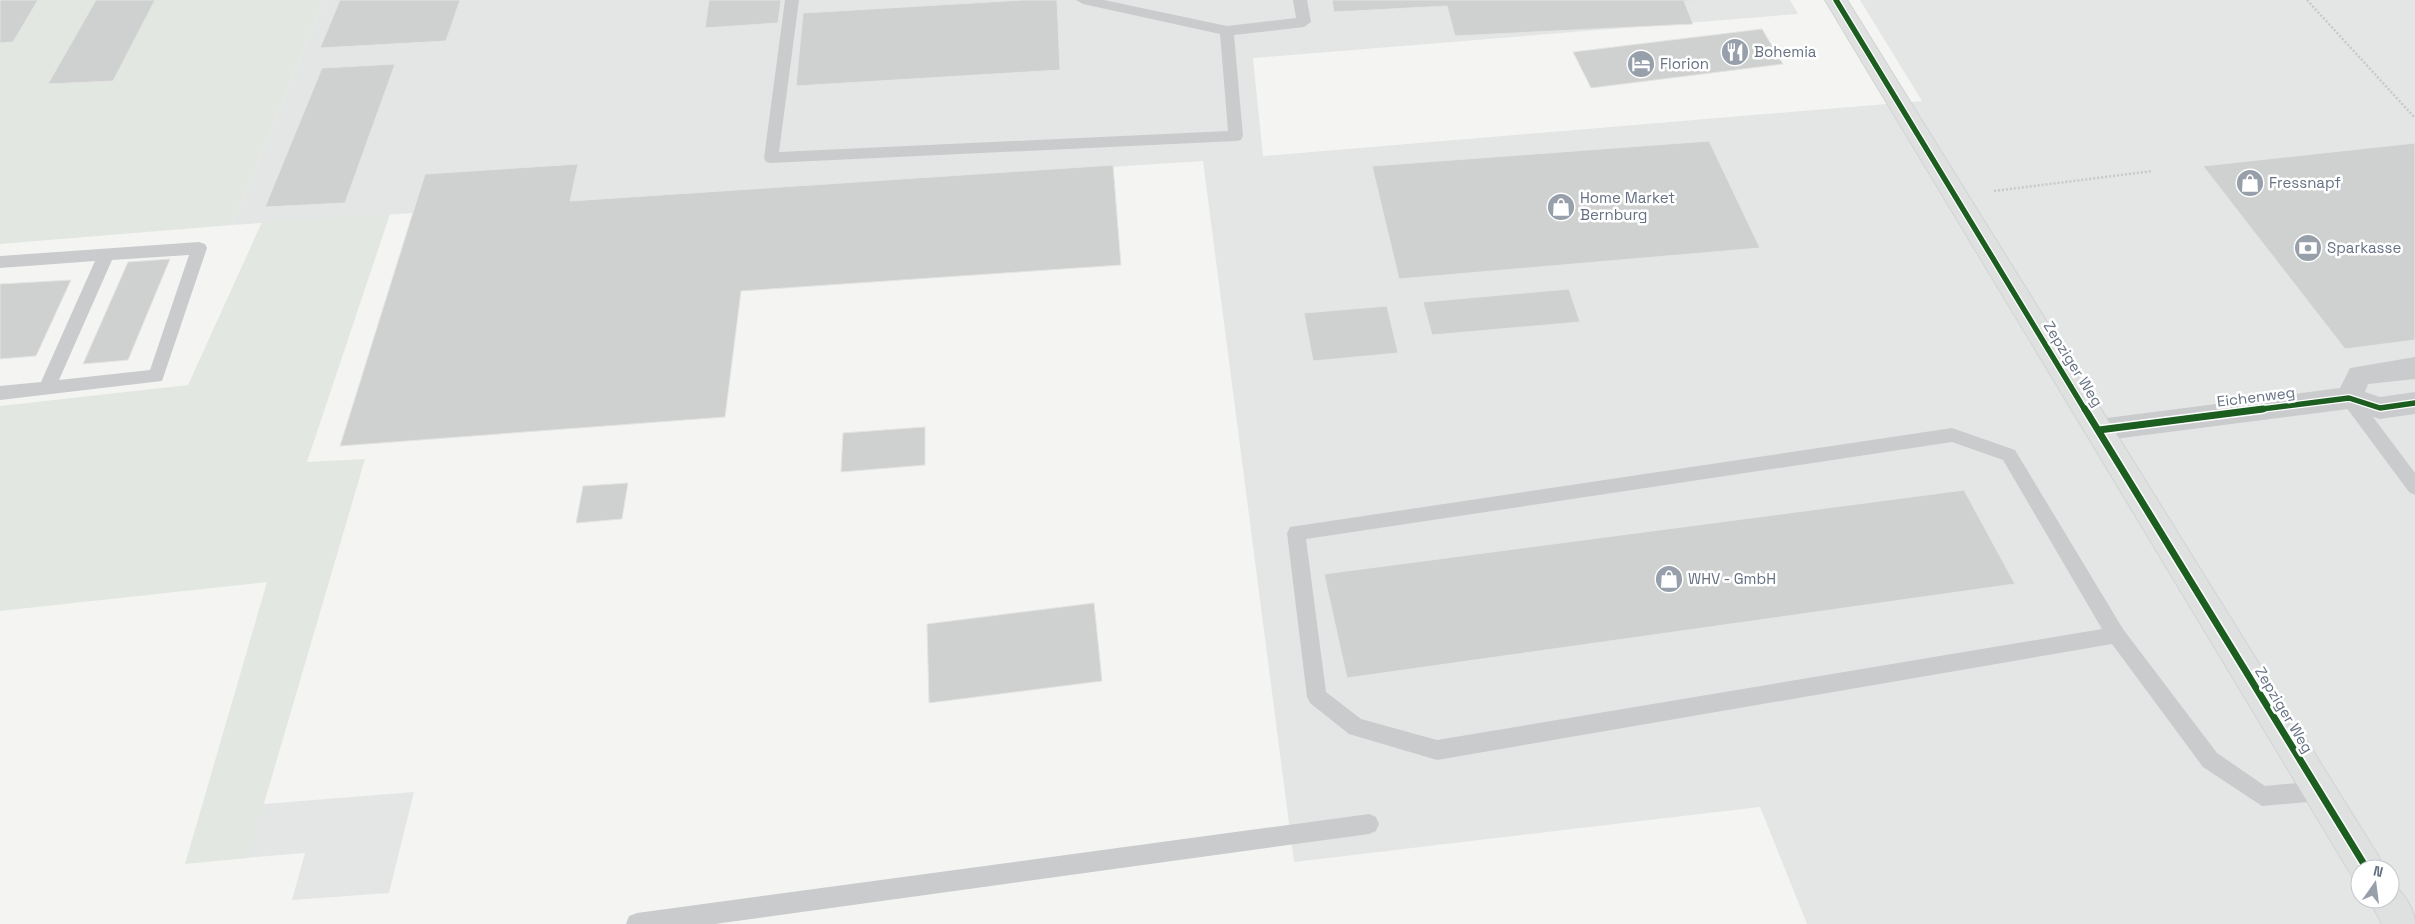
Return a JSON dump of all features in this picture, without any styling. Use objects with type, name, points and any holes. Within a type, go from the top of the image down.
[{"type":"street","name":"Zepziger Weg","points":[[1836,0],[2361,859]]},
{"type":"street","points":[[2349,398],[2359,375],[2415,368]]},
{"type":"street","name":"Eichenweg","points":[[2099,430],[2349,398],[2380,408],[2415,403]]},
{"type":"street","points":[[2392,909],[2401,924]]},
{"type":"lane","points":[[792,0],[771,158],[1236,136],[1227,31]]},
{"type":"lane","points":[[1083,0],[1227,31],[1304,22],[1300,0]]},
{"type":"lane","points":[[0,262],[199,248],[156,376],[0,393]]},
{"type":"lane","points":[[47,388],[106,255]]},
{"type":"lane","points":[[2349,398],[2415,487]]},
{"type":"lane","points":[[2116,635],[1437,750],[1356,727],[1317,697],[1296,533],[1952,435],[2009,455],[2116,635],[2210,760],[2262,796],[2319,791]]},
{"type":"lane","points":[[637,924],[1369,824]]},
{"type":"path","points":[[2307,0],[2415,118]]},
{"type":"path","points":[[1953,194],[2062,184],[2152,171]]},
{"type":"shaded area","points":[[0,0],[324,0],[232,225],[0,244]]},
{"type":"shaded area","points":[[324,0],[1790,0],[1798,14],[1253,58],[1263,156],[1922,101],[1860,0],[2415,0],[2415,924],[1807,924],[1760,807],[1294,862],[1203,161],[232,225]]},
{"type":"shaded area","points":[[390,214],[307,462],[365,459],[248,858],[185,864],[267,582],[0,611],[0,406],[188,385],[262,222]]},
{"type":"shaded area","points":[[414,792],[389,893],[292,900],[305,853],[233,859],[250,805]]},
{"type":"building","points":[[0,0],[38,0],[13,42],[0,43]]},
{"type":"building","points":[[96,0],[155,0],[113,81],[48,84]]},
{"type":"building","points":[[340,0],[460,0],[446,41],[320,48]]},
{"type":"building","points":[[709,0],[781,0],[778,23],[705,28]]},
{"type":"building","points":[[1024,0],[1057,0],[1060,70],[796,86],[803,13]]},
{"type":"building","points":[[1332,0],[1705,0],[1684,1],[1693,24],[1455,36],[1447,6],[1334,12]]},
{"type":"building","points":[[1762,29],[1783,64],[1591,88],[1573,52]]},
{"type":"building","points":[[395,64],[345,203],[265,207],[322,68]]},
{"type":"building","name":"Home Market Bernburg","points":[[1709,141],[1760,248],[1399,279],[1372,166]]},
{"type":"building","points":[[2415,143],[2415,340],[2345,349],[2203,166]]},
{"type":"building","points":[[578,164],[570,201],[1113,165],[1121,265],[741,291],[725,417],[340,446],[425,174]]},
{"type":"building","points":[[170,259],[128,360],[83,364],[128,262]]},
{"type":"building","points":[[71,280],[36,356],[0,359],[0,284]]},
{"type":"building","points":[[1569,289],[1580,322],[1432,335],[1423,302]]},
{"type":"building","points":[[1387,306],[1398,353],[1313,361],[1304,313]]},
{"type":"building","points":[[925,427],[925,465],[841,472],[843,433]]},
{"type":"building","points":[[628,483],[622,519],[576,523],[583,486]]},
{"type":"building","name":"WHV - GmbH","points":[[1964,490],[2015,584],[1347,678],[1324,574]]},
{"type":"building","points":[[1094,603],[1102,681],[929,703],[927,624]]},
{"type":"cycle path","points":[[1836,0],[2361,859]]},
{"type":"cycle path","points":[[2099,430],[2349,398],[2380,408],[2415,403]]},
{"type":"place","name":"Bohemia","points":[[1735,52]]},
{"type":"place","name":"Florion","points":[[1641,64]]},
{"type":"place","name":"Fressnapf","points":[[2250,183]]},
{"type":"place","name":"Home Market Bernburg","points":[[1561,207]]},
{"type":"place","name":"Sparkasse","points":[[2308,248]]},
{"type":"place","name":"WHV - GmbH","points":[[1669,579]]}]
